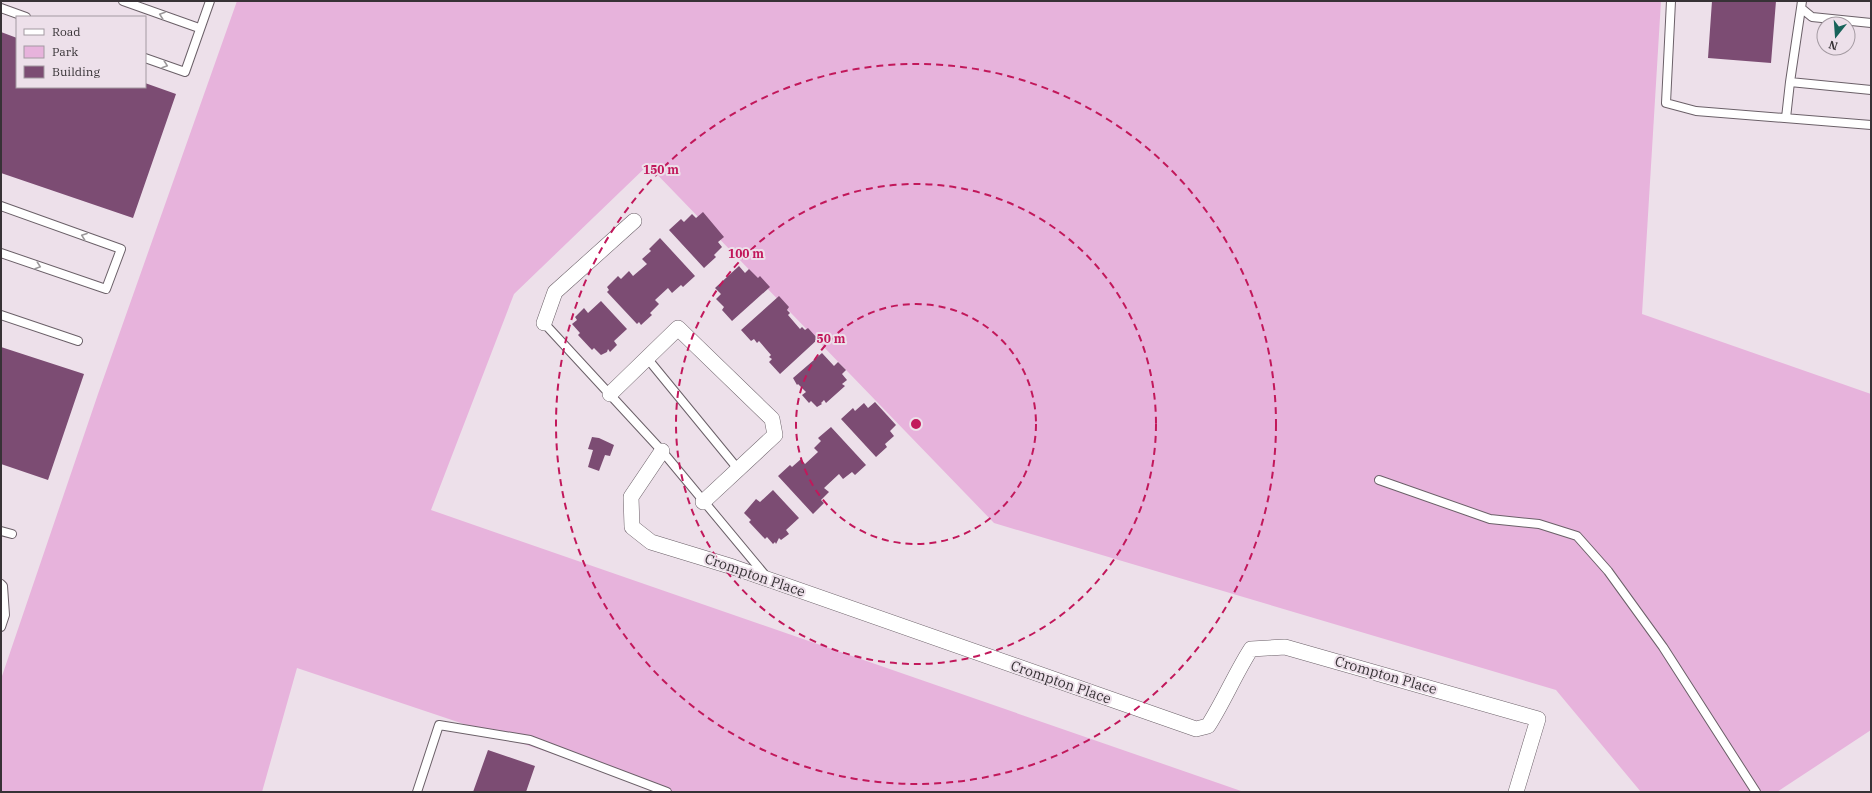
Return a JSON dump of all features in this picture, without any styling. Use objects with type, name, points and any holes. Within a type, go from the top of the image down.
[{"type":"street","points":[[544,323],[555,292],[634,221]]},
{"type":"street","points":[[610,394],[678,328],[772,419],[775,435],[703,502]]},
{"type":"street","name":"Crompton Place","points":[[662,451],[632,497],[632,526],[651,542],[768,579],[1196,729],[1208,726],[1251,648],[1285,647],[1538,718],[1516,792]]},
{"type":"lane","points":[[123,1],[199,28]]},
{"type":"lane","points":[[146,58],[185,72],[199,28],[210,1]]},
{"type":"lane","points":[[1671,1],[1666,103],[1696,111],[1871,125]]},
{"type":"lane","points":[[1786,118],[1802,5]]},
{"type":"lane","points":[[1802,5],[1812,18],[1871,23]]},
{"type":"lane","points":[[1,8],[23,16]]},
{"type":"lane","points":[[1790,82],[1871,90]]},
{"type":"lane","points":[[1,206],[121,249],[106,289],[1,253]]},
{"type":"lane","points":[[1,314],[78,341]]},
{"type":"lane","points":[[544,323],[662,451],[768,579]]},
{"type":"lane","points":[[647,358],[738,469]]},
{"type":"lane","points":[[1379,480],[1490,519],[1539,524],[1577,536],[1608,571],[1663,647],[1756,792]]},
{"type":"lane","points":[[1,531],[12,534]]},
{"type":"lane","points":[[1,584],[3,586],[5,615],[1,626]]},
{"type":"lane","points":[[417,792],[439,725],[530,740],[666,792]]},
{"type":"green space","points":[[237,1],[1661,1],[1642,314],[1871,394],[1871,730],[1777,792],[1641,792],[1556,690],[994,523],[648,165],[514,294],[431,510],[1244,792],[667,792],[297,668],[262,792],[1,792],[1,679],[98,394]]},
{"type":"building","points":[[1712,1],[1776,1],[1771,63],[1708,58]]},
{"type":"building","points":[[1,32],[16,38],[16,88],[146,88],[146,83],[176,94],[133,218],[1,173]]},
{"type":"building","points":[[703,212],[724,237],[718,242],[722,247],[714,255],[716,257],[704,268],[669,230],[681,219],[684,222],[692,214],[696,218]]},
{"type":"building","points":[[660,238],[695,276],[683,287],[681,285],[672,293],[668,288],[655,300],[659,304],[650,313],[652,315],[641,325],[639,322],[637,324],[607,292],[609,290],[607,287],[618,276],[621,279],[629,271],[633,276],[647,264],[642,259],[651,251],[649,249]]},
{"type":"building","points":[[739,266],[745,273],[749,269],[758,278],[760,276],[770,287],[732,321],[722,310],[724,307],[716,299],[721,294],[715,288]]},
{"type":"building","points":[[779,296],[789,307],[787,310],[790,313],[788,315],[800,329],[802,327],[805,330],[808,328],[818,339],[780,374],[769,362],[772,359],[769,357],[771,355],[759,341],[757,343],[754,339],[751,341],[741,330]]},
{"type":"building","points":[[601,301],[627,329],[614,341],[617,345],[610,352],[608,349],[607,352],[601,355],[594,348],[592,350],[578,335],[580,333],[572,324],[577,320],[575,317],[584,308],[588,313]]},
{"type":"building","points":[[1,347],[84,374],[48,480],[1,464]]},
{"type":"building","points":[[822,353],[834,366],[838,362],[846,370],[842,374],[847,380],[842,384],[845,386],[826,403],[824,400],[821,403],[822,404],[817,407],[811,401],[809,403],[802,395],[806,392],[798,384],[797,385],[793,378]]},
{"type":"building","points":[[875,402],[896,425],[890,431],[894,436],[885,444],[887,447],[876,457],[841,419],[853,408],[855,411],[864,403],[868,408]]},
{"type":"building","points":[[831,427],[866,465],[855,475],[852,472],[843,479],[839,474],[824,488],[829,492],[821,500],[824,503],[813,514],[778,476],[790,465],[792,467],[801,459],[805,464],[818,452],[814,448],[821,441],[818,438]]},
{"type":"building","points":[[592,437],[599,438],[614,445],[610,456],[605,455],[599,471],[588,467],[593,450],[588,449]]},
{"type":"building","points":[[773,490],[799,518],[786,530],[789,534],[781,540],[779,538],[776,544],[775,542],[773,544],[767,537],[765,539],[749,522],[751,520],[744,513],[756,499],[760,502]]},
{"type":"building","points":[[488,750],[535,766],[526,792],[473,792]]}]
